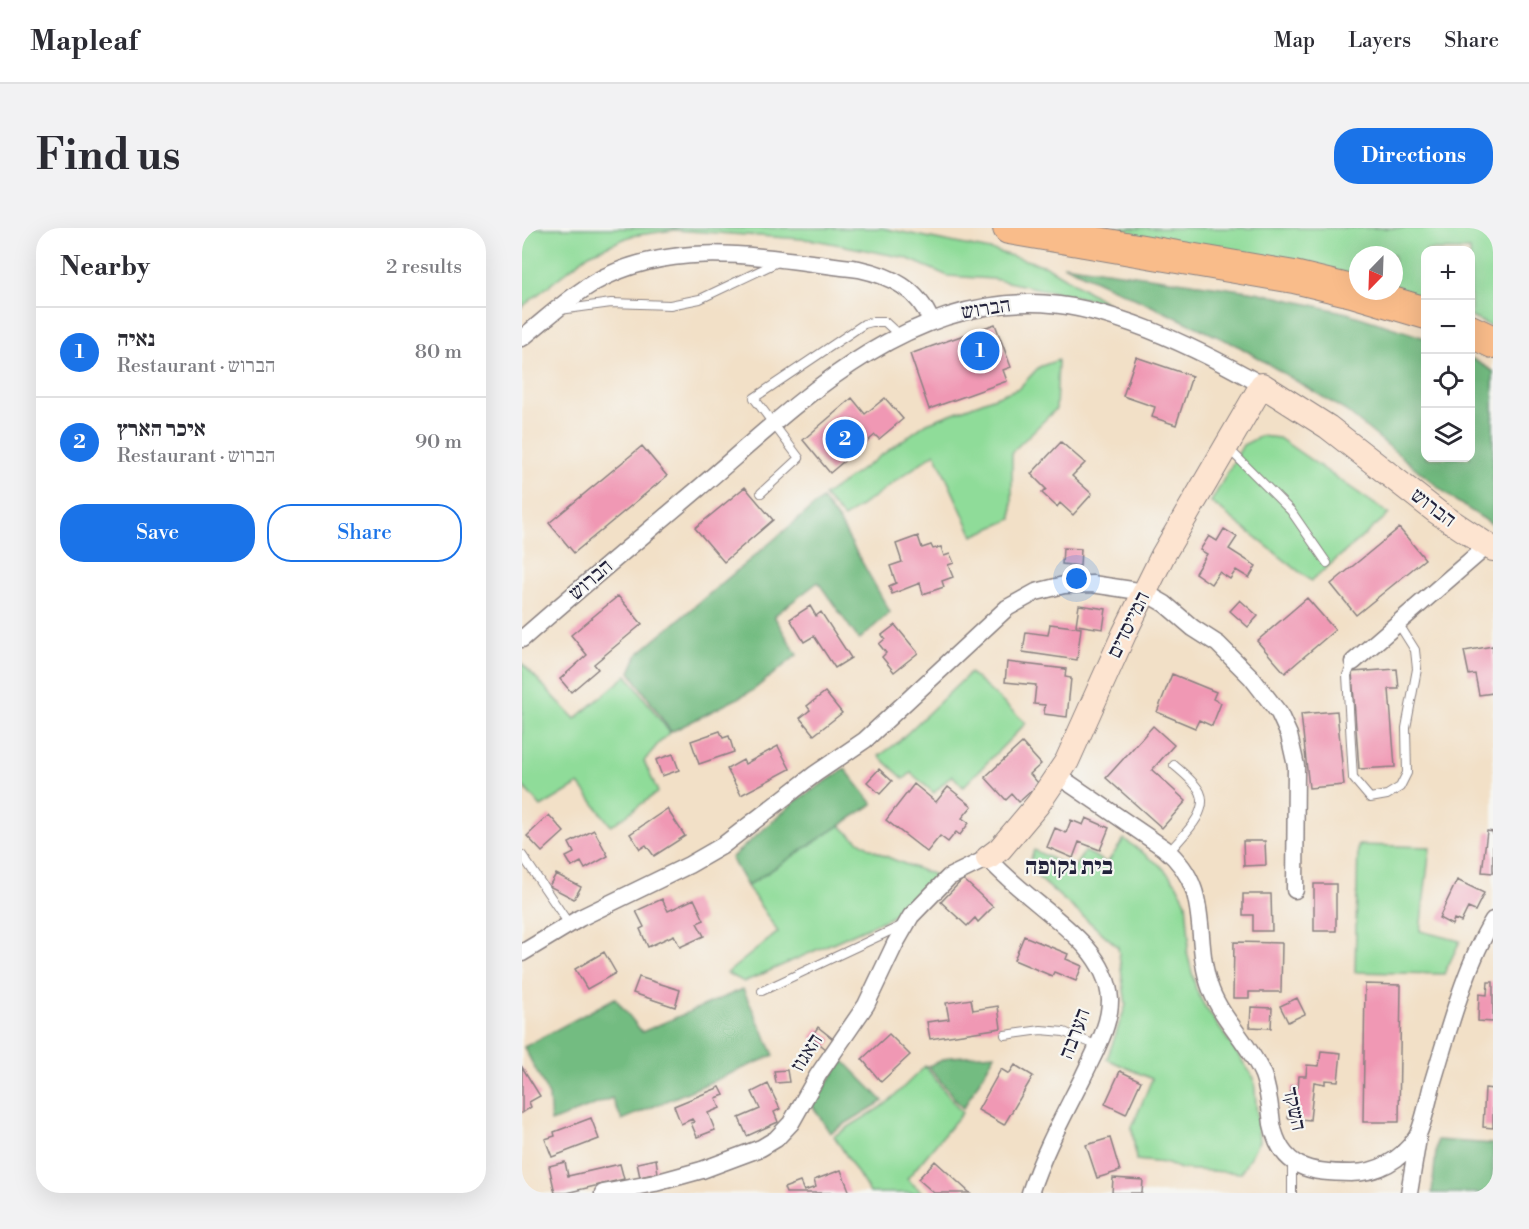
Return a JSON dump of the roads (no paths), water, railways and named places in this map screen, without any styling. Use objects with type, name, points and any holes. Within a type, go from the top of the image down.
[{"type":"highway","points":[[1009,228],[1294,277],[1352,291],[1421,312]]},
{"type":"highway","points":[[1475,333],[1493,342]]},
{"type":"street","points":[[522,338],[580,292],[600,280],[650,260],[680,255],[712,254],[859,269],[888,278],[904,286],[918,298],[931,321]]},
{"type":"street","name":"הברוש","points":[[522,639],[774,424],[835,375],[899,335],[964,310],[997,304],[1066,305],[1102,313],[1195,349],[1262,385],[1337,433],[1437,512],[1490,548]]},
{"type":"street","name":"המייסדים","points":[[988,858],[1000,849],[1038,804],[1067,761],[1124,634],[1163,555],[1262,385]]},
{"type":"street","points":[[1353,662],[1490,548]]},
{"type":"street","points":[[522,953],[569,924],[690,865],[736,836],[808,779],[864,740],[1007,608],[1022,598],[1050,587],[1078,584],[1112,586],[1144,592],[1164,604],[1192,628],[1218,644],[1251,677],[1279,713],[1289,735],[1296,766],[1295,890]]},
{"type":"street","name":"השקד","points":[[1057,775],[1168,852],[1182,866],[1195,891],[1205,965],[1211,989],[1222,1012],[1260,1069],[1269,1095],[1277,1141],[1286,1155],[1300,1166],[1321,1172],[1367,1171],[1397,1158],[1419,1135],[1461,994],[1479,946],[1493,920]]},
{"type":"street","name":"האגוז","points":[[603,1193],[655,1183],[702,1170],[761,1148],[776,1139],[791,1123],[818,1075],[866,1005],[906,924],[923,902],[949,877],[988,858]]},
{"type":"street","name":"הערבה","points":[[988,858],[1011,882],[1073,934],[1093,956],[1106,978],[1110,1001],[1106,1024],[1098,1046],[1047,1149],[1030,1193]]},
{"type":"street","points":[[1409,1193],[1419,1135]]},
{"type":"lane","points":[[557,310],[611,303],[670,305],[700,299],[781,260]]},
{"type":"lane","points":[[761,493],[799,458],[754,398],[864,324],[885,322],[899,335]]},
{"type":"lane","points":[[1226,447],[1291,511],[1327,563]]},
{"type":"lane","points":[[1353,662],[1347,675],[1353,778],[1370,798],[1387,795],[1400,787],[1407,773],[1406,728],[1417,669],[1415,650],[1398,623]]},
{"type":"lane","points":[[1168,852],[1199,815],[1203,800],[1200,790],[1174,765]]},
{"type":"lane","points":[[522,855],[569,924]]},
{"type":"lane","points":[[762,991],[906,924]]},
{"type":"lane","points":[[1005,1035],[1041,1030],[1064,1032],[1098,1046]]},
{"type":"lane","points":[[1292,1161],[1292,1193]]},
{"type":"place","name":"נאיה","points":[[980,351]]},
{"type":"place","name":"איכר הארץ","points":[[845,439]]},
{"type":"district","name":"בית נקופה","points":[[1069,867]]}]
